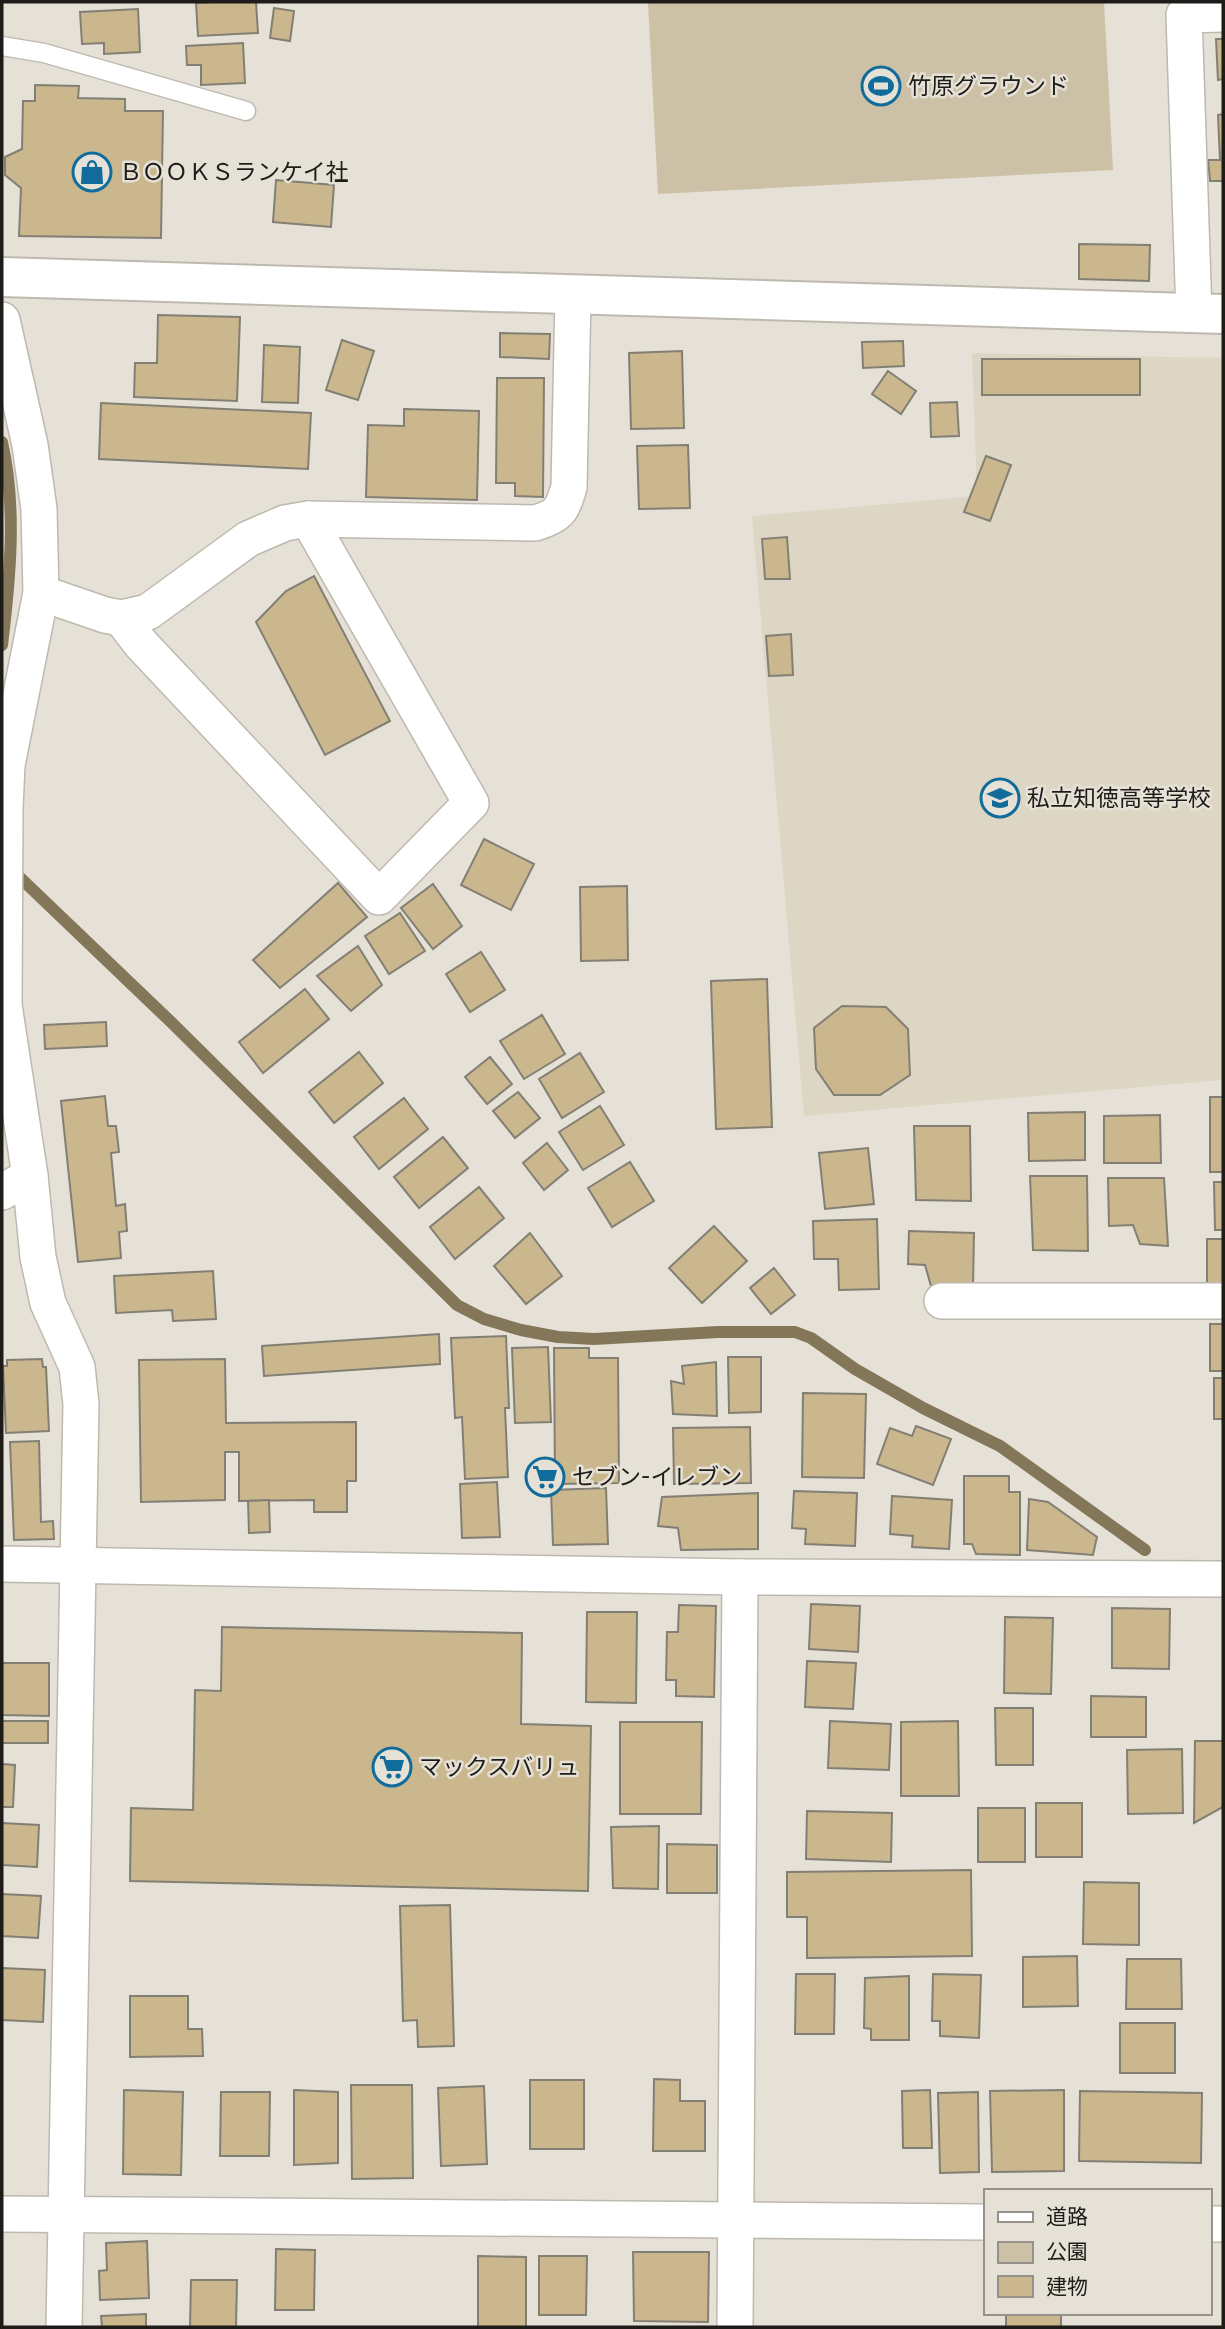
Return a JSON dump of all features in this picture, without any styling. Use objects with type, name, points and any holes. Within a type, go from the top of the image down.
[{"type":"street","points":[[2,277],[1209,314],[1184,9],[1223,14]]},
{"type":"street","points":[[41,593],[121,618],[148,612],[248,539],[285,523],[308,519],[535,523],[552,518],[564,506],[569,487],[573,295]]},
{"type":"street","points":[[2,320],[30,445],[39,509],[41,593],[4,765],[4,1005],[16,1184],[38,1257],[48,1303],[77,1367],[81,1404],[64,2327]]},
{"type":"street","points":[[121,618],[141,645],[380,897],[471,803],[308,519]]},
{"type":"street","points":[[942,1301],[1223,1301]]},
{"type":"street","points":[[2,1564],[740,1577],[1223,1579]]},
{"type":"street","points":[[735,2327],[740,1577]]},
{"type":"street","points":[[2,2214],[984,2222]]},
{"type":"lane","points":[[2,46],[44,53],[246,111]]},
{"type":"shaded area","name":"私立知徳高等学校","points":[[972,353],[1223,358],[1223,1080],[804,1116],[752,516],[977,496]]},
{"type":"green space","name":"竹原グラウンド","points":[[648,2],[1104,2],[1113,170],[658,194]]},
{"type":"building","points":[[256,2],[258,33],[198,36],[196,3]]},
{"type":"building","points":[[274,8],[294,11],[290,41],[270,38]]},
{"type":"building","points":[[138,9],[140,52],[104,54],[104,43],[82,44],[80,12]]},
{"type":"building","points":[[1216,39],[1223,39],[1223,79],[1218,80]]},
{"type":"building","points":[[243,43],[245,83],[201,85],[201,65],[187,65],[186,46]]},
{"type":"building","points":[[35,85],[79,86],[78,98],[125,99],[125,111],[163,111],[161,238],[19,236],[21,188],[5,175],[5,157],[22,149],[23,101],[35,101]]},
{"type":"building","points":[[1223,114],[1223,181],[1210,181],[1208,160],[1220,160],[1218,115]]},
{"type":"building","points":[[276,180],[334,185],[331,227],[273,222]]},
{"type":"building","points":[[1079,244],[1150,245],[1149,281],[1079,279]]},
{"type":"building","points":[[158,315],[240,317],[237,401],[134,397],[135,363],[157,363]]},
{"type":"building","points":[[500,333],[550,334],[549,359],[500,357]]},
{"type":"building","points":[[342,340],[374,351],[358,400],[326,390]]},
{"type":"building","points":[[903,341],[904,366],[863,368],[862,342]]},
{"type":"building","points":[[264,345],[300,347],[298,403],[262,402]]},
{"type":"building","points":[[682,351],[684,428],[631,429],[629,353]]},
{"type":"building","points":[[982,359],[1140,359],[1140,395],[982,395]]},
{"type":"building","points":[[888,371],[916,391],[901,414],[872,394]]},
{"type":"building","points":[[497,378],[544,378],[543,497],[515,496],[515,483],[496,483]]},
{"type":"building","points":[[957,402],[959,436],[931,437],[930,403]]},
{"type":"building","points":[[101,403],[311,413],[308,469],[99,459]]},
{"type":"building","points":[[404,409],[479,411],[477,500],[366,497],[368,425],[404,426]]},
{"type":"building","points":[[688,445],[690,508],[639,509],[637,446]]},
{"type":"building","points":[[986,456],[1011,465],[990,521],[964,512]]},
{"type":"building","points":[[787,537],[790,579],[765,579],[762,539]]},
{"type":"building","points":[[314,576],[390,721],[325,755],[256,622],[286,591]]},
{"type":"building","points":[[791,634],[793,675],[769,676],[766,636]]},
{"type":"building","points":[[484,839],[534,864],[511,910],[461,885]]},
{"type":"building","points":[[338,883],[367,917],[280,988],[253,960]]},
{"type":"building","points":[[433,884],[462,926],[433,949],[401,908]]},
{"type":"building","points":[[627,886],[628,960],[581,961],[580,887]]},
{"type":"building","points":[[400,913],[425,951],[389,974],[365,936]]},
{"type":"building","points":[[358,946],[382,985],[351,1011],[317,976]]},
{"type":"building","points":[[481,952],[505,990],[470,1012],[446,974]]},
{"type":"building","points":[[767,979],[772,1127],[716,1129],[711,981]]},
{"type":"building","points":[[305,989],[329,1019],[263,1073],[239,1042]]},
{"type":"building","points":[[842,1006],[886,1007],[908,1029],[910,1075],[880,1095],[834,1095],[816,1069],[814,1028]]},
{"type":"building","points":[[542,1015],[565,1054],[524,1079],[500,1041]]},
{"type":"building","points":[[106,1022],[107,1046],[45,1049],[44,1025]]},
{"type":"building","points":[[359,1052],[383,1083],[334,1123],[309,1092]]},
{"type":"building","points":[[580,1053],[604,1092],[562,1118],[539,1079]]},
{"type":"building","points":[[490,1057],[512,1084],[487,1104],[465,1077]]},
{"type":"building","points":[[518,1092],[540,1118],[515,1138],[493,1111]]},
{"type":"building","points":[[105,1096],[108,1126],[116,1126],[119,1152],[111,1153],[116,1206],[125,1204],[127,1231],[119,1232],[121,1258],[78,1262],[61,1101]]},
{"type":"building","points":[[1210,1097],[1223,1097],[1223,1172],[1210,1172]]},
{"type":"building","points":[[404,1098],[428,1129],[379,1169],[354,1137]]},
{"type":"building","points":[[600,1106],[624,1145],[583,1170],[559,1132]]},
{"type":"building","points":[[1085,1112],[1085,1160],[1029,1161],[1028,1113]]},
{"type":"building","points":[[1160,1115],[1161,1163],[1104,1163],[1104,1116]]},
{"type":"building","points":[[914,1126],[970,1126],[971,1201],[916,1200]]},
{"type":"building","points":[[443,1137],[468,1168],[419,1208],[394,1177]]},
{"type":"building","points":[[547,1143],[568,1170],[544,1190],[523,1163]]},
{"type":"building","points":[[868,1148],[874,1204],[825,1209],[819,1153]]},
{"type":"building","points":[[630,1162],[654,1201],[612,1227],[588,1188]]},
{"type":"building","points":[[1030,1176],[1087,1176],[1088,1251],[1033,1250]]},
{"type":"building","points":[[1108,1178],[1164,1178],[1168,1246],[1140,1244],[1133,1225],[1109,1226]]},
{"type":"building","points":[[1214,1182],[1223,1182],[1223,1230],[1215,1230]]},
{"type":"building","points":[[479,1187],[504,1218],[455,1259],[430,1227]]},
{"type":"building","points":[[877,1219],[879,1289],[839,1290],[838,1259],[814,1259],[813,1221]]},
{"type":"building","points":[[714,1226],[747,1261],[702,1303],[669,1268]]},
{"type":"building","points":[[909,1231],[974,1233],[973,1287],[931,1286],[925,1265],[908,1264]]},
{"type":"building","points":[[530,1233],[562,1276],[526,1304],[494,1266]]},
{"type":"building","points":[[1207,1239],[1223,1239],[1223,1287],[1207,1287]]},
{"type":"building","points":[[774,1268],[795,1295],[771,1314],[750,1288]]},
{"type":"building","points":[[213,1271],[216,1319],[173,1321],[172,1310],[116,1313],[114,1276]]},
{"type":"building","points":[[1210,1324],[1223,1324],[1223,1371],[1210,1371]]},
{"type":"building","points":[[439,1334],[440,1364],[264,1376],[262,1346]]},
{"type":"building","points":[[506,1336],[508,1477],[465,1479],[462,1417],[455,1418],[451,1338]]},
{"type":"building","points":[[548,1347],[551,1422],[515,1423],[512,1348]]},
{"type":"building","points":[[554,1348],[589,1348],[589,1358],[618,1358],[619,1483],[555,1484]]},
{"type":"building","points":[[728,1357],[761,1357],[761,1412],[729,1413]]},
{"type":"building","points":[[42,1359],[43,1367],[46,1367],[49,1431],[6,1433],[3,1366],[7,1366],[7,1360]]},
{"type":"building","points":[[225,1359],[226,1423],[356,1422],[356,1481],[347,1481],[347,1512],[314,1512],[314,1500],[239,1501],[239,1452],[225,1452],[225,1500],[141,1502],[139,1360]]},
{"type":"building","points":[[716,1362],[717,1416],[673,1414],[671,1381],[684,1384],[682,1366]]},
{"type":"building","points":[[1214,1378],[1223,1378],[1223,1419],[1214,1419]]},
{"type":"building","points":[[803,1393],[866,1394],[864,1478],[802,1477]]},
{"type":"building","points":[[916,1426],[951,1439],[933,1485],[877,1464],[890,1428],[912,1436]]},
{"type":"building","points":[[750,1427],[751,1483],[674,1484],[673,1428]]},
{"type":"building","points":[[39,1441],[41,1522],[53,1521],[54,1539],[14,1540],[10,1442]]},
{"type":"building","points":[[964,1476],[1009,1476],[1009,1492],[1020,1492],[1020,1555],[976,1554],[972,1544],[964,1544]]},
{"type":"building","points":[[497,1482],[500,1537],[462,1538],[460,1484]]},
{"type":"building","points":[[606,1488],[608,1544],[553,1545],[551,1490]]},
{"type":"building","points":[[794,1491],[857,1493],[855,1546],[805,1544],[806,1529],[792,1528]]},
{"type":"building","points":[[758,1493],[758,1549],[681,1550],[678,1528],[658,1526],[662,1497]]},
{"type":"building","points":[[892,1496],[952,1500],[949,1549],[912,1547],[913,1536],[890,1534]]},
{"type":"building","points":[[1029,1499],[1048,1502],[1097,1537],[1093,1555],[1027,1550]]},
{"type":"building","points":[[269,1500],[270,1532],[249,1533],[248,1501]]},
{"type":"building","points":[[811,1604],[860,1606],[858,1652],[809,1649]]},
{"type":"building","points":[[679,1605],[716,1606],[714,1697],[676,1696],[676,1680],[666,1680],[667,1632],[678,1632]]},
{"type":"building","points":[[1112,1608],[1170,1609],[1169,1669],[1112,1668]]},
{"type":"building","points":[[587,1612],[637,1612],[636,1703],[586,1702]]},
{"type":"building","points":[[1005,1617],[1053,1618],[1051,1694],[1004,1693]]},
{"type":"building","name":"マックスバリュ","points":[[222,1627],[522,1633],[521,1724],[591,1726],[588,1891],[130,1881],[131,1808],[193,1810],[195,1690],[221,1691]]},
{"type":"building","points":[[807,1661],[856,1663],[853,1709],[805,1707]]},
{"type":"building","points":[[2,1663],[49,1663],[49,1716],[2,1715]]},
{"type":"building","points":[[1091,1696],[1146,1697],[1146,1737],[1091,1737]]},
{"type":"building","points":[[995,1708],[1033,1708],[1033,1765],[996,1765]]},
{"type":"building","points":[[2,1721],[48,1721],[48,1743],[2,1743]]},
{"type":"building","points":[[830,1721],[891,1724],[889,1770],[828,1768]]},
{"type":"building","points":[[958,1721],[959,1796],[901,1796],[901,1722]]},
{"type":"building","points":[[620,1722],[702,1722],[701,1814],[620,1814]]},
{"type":"building","points":[[1195,1741],[1223,1741],[1223,1807],[1194,1823]]},
{"type":"building","points":[[1182,1749],[1183,1813],[1128,1814],[1127,1750]]},
{"type":"building","points":[[2,1764],[15,1765],[13,1807],[2,1807]]},
{"type":"building","points":[[1036,1803],[1082,1803],[1082,1857],[1036,1857]]},
{"type":"building","points":[[978,1808],[1025,1808],[1025,1862],[978,1862]]},
{"type":"building","points":[[807,1811],[892,1813],[891,1862],[806,1859]]},
{"type":"building","points":[[2,1823],[39,1825],[37,1867],[2,1865]]},
{"type":"building","points":[[659,1826],[658,1889],[613,1888],[611,1827]]},
{"type":"building","points":[[667,1844],[717,1845],[717,1893],[667,1893]]},
{"type":"building","points":[[971,1870],[972,1956],[807,1958],[807,1917],[787,1917],[787,1872]]},
{"type":"building","points":[[1084,1882],[1139,1883],[1139,1945],[1083,1944]]},
{"type":"building","points":[[2,1894],[41,1896],[38,1938],[2,1936]]},
{"type":"building","points":[[450,1905],[454,2046],[418,2047],[417,2020],[403,2021],[400,1906]]},
{"type":"building","points":[[1077,1956],[1078,2006],[1023,2007],[1023,1957]]},
{"type":"building","points":[[1127,1959],[1181,1959],[1182,2009],[1126,2009]]},
{"type":"building","points":[[2,1968],[45,1970],[43,2022],[2,2020]]},
{"type":"building","points":[[796,1974],[835,1974],[834,2034],[795,2034]]},
{"type":"building","points":[[933,1974],[981,1975],[979,2038],[940,2036],[940,2021],[932,2021]]},
{"type":"building","points":[[909,1976],[909,2040],[871,2040],[871,2029],[864,2028],[865,1978]]},
{"type":"building","points":[[130,1996],[188,1996],[188,2029],[202,2029],[203,2056],[130,2057]]},
{"type":"building","points":[[1120,2023],[1175,2023],[1175,2073],[1120,2073]]},
{"type":"building","points":[[654,2079],[680,2080],[680,2101],[705,2101],[705,2151],[653,2151]]},
{"type":"building","points":[[530,2080],[584,2080],[584,2149],[530,2149]]},
{"type":"building","points":[[351,2085],[412,2085],[413,2178],[352,2179]]},
{"type":"building","points":[[484,2086],[487,2164],[441,2166],[438,2088]]},
{"type":"building","points":[[124,2090],[183,2092],[181,2175],[123,2174]]},
{"type":"building","points":[[294,2090],[338,2092],[338,2163],[294,2165]]},
{"type":"building","points":[[930,2090],[932,2148],[903,2148],[902,2091]]},
{"type":"building","points":[[1064,2090],[1064,2171],[992,2172],[990,2091]]},
{"type":"building","points":[[1080,2091],[1202,2093],[1201,2163],[1079,2161]]},
{"type":"building","points":[[221,2092],[270,2092],[269,2156],[220,2156]]},
{"type":"building","points":[[978,2092],[979,2172],[940,2173],[938,2093]]},
{"type":"building","points":[[147,2241],[149,2298],[100,2300],[99,2271],[107,2270],[106,2243]]},
{"type":"building","points":[[276,2249],[315,2250],[314,2310],[275,2310]]},
{"type":"building","points":[[633,2252],[709,2252],[708,2322],[634,2321]]},
{"type":"building","points":[[478,2256],[526,2257],[526,2327],[478,2327]]},
{"type":"building","points":[[539,2256],[587,2256],[586,2315],[539,2315]]},
{"type":"building","points":[[191,2280],[237,2280],[236,2327],[190,2327]]},
{"type":"building","points":[[146,2314],[146,2327],[102,2327],[101,2316]]},
{"type":"building","points":[[1006,2315],[1061,2315],[1061,2327],[1006,2327]]},
{"type":"waterway","points":[[2,442],[11,518],[2,645]]},
{"type":"waterway","points":[[11,869],[171,1022],[457,1305],[484,1319],[558,1337],[594,1339],[718,1332],[795,1332],[811,1338],[855,1369],[923,1408],[1000,1446],[1145,1550]]},
{"type":"place","name":"竹原グラウンド","points":[[881,86]]},
{"type":"place","name":"ＢＯＯＫＳランケイ社","points":[[92,172]]},
{"type":"place","name":"私立知徳高等学校","points":[[1000,798]]},
{"type":"place","name":"セブン-イレブン","points":[[545,1477]]},
{"type":"place","name":"マックスバリュ","points":[[392,1767]]}]
